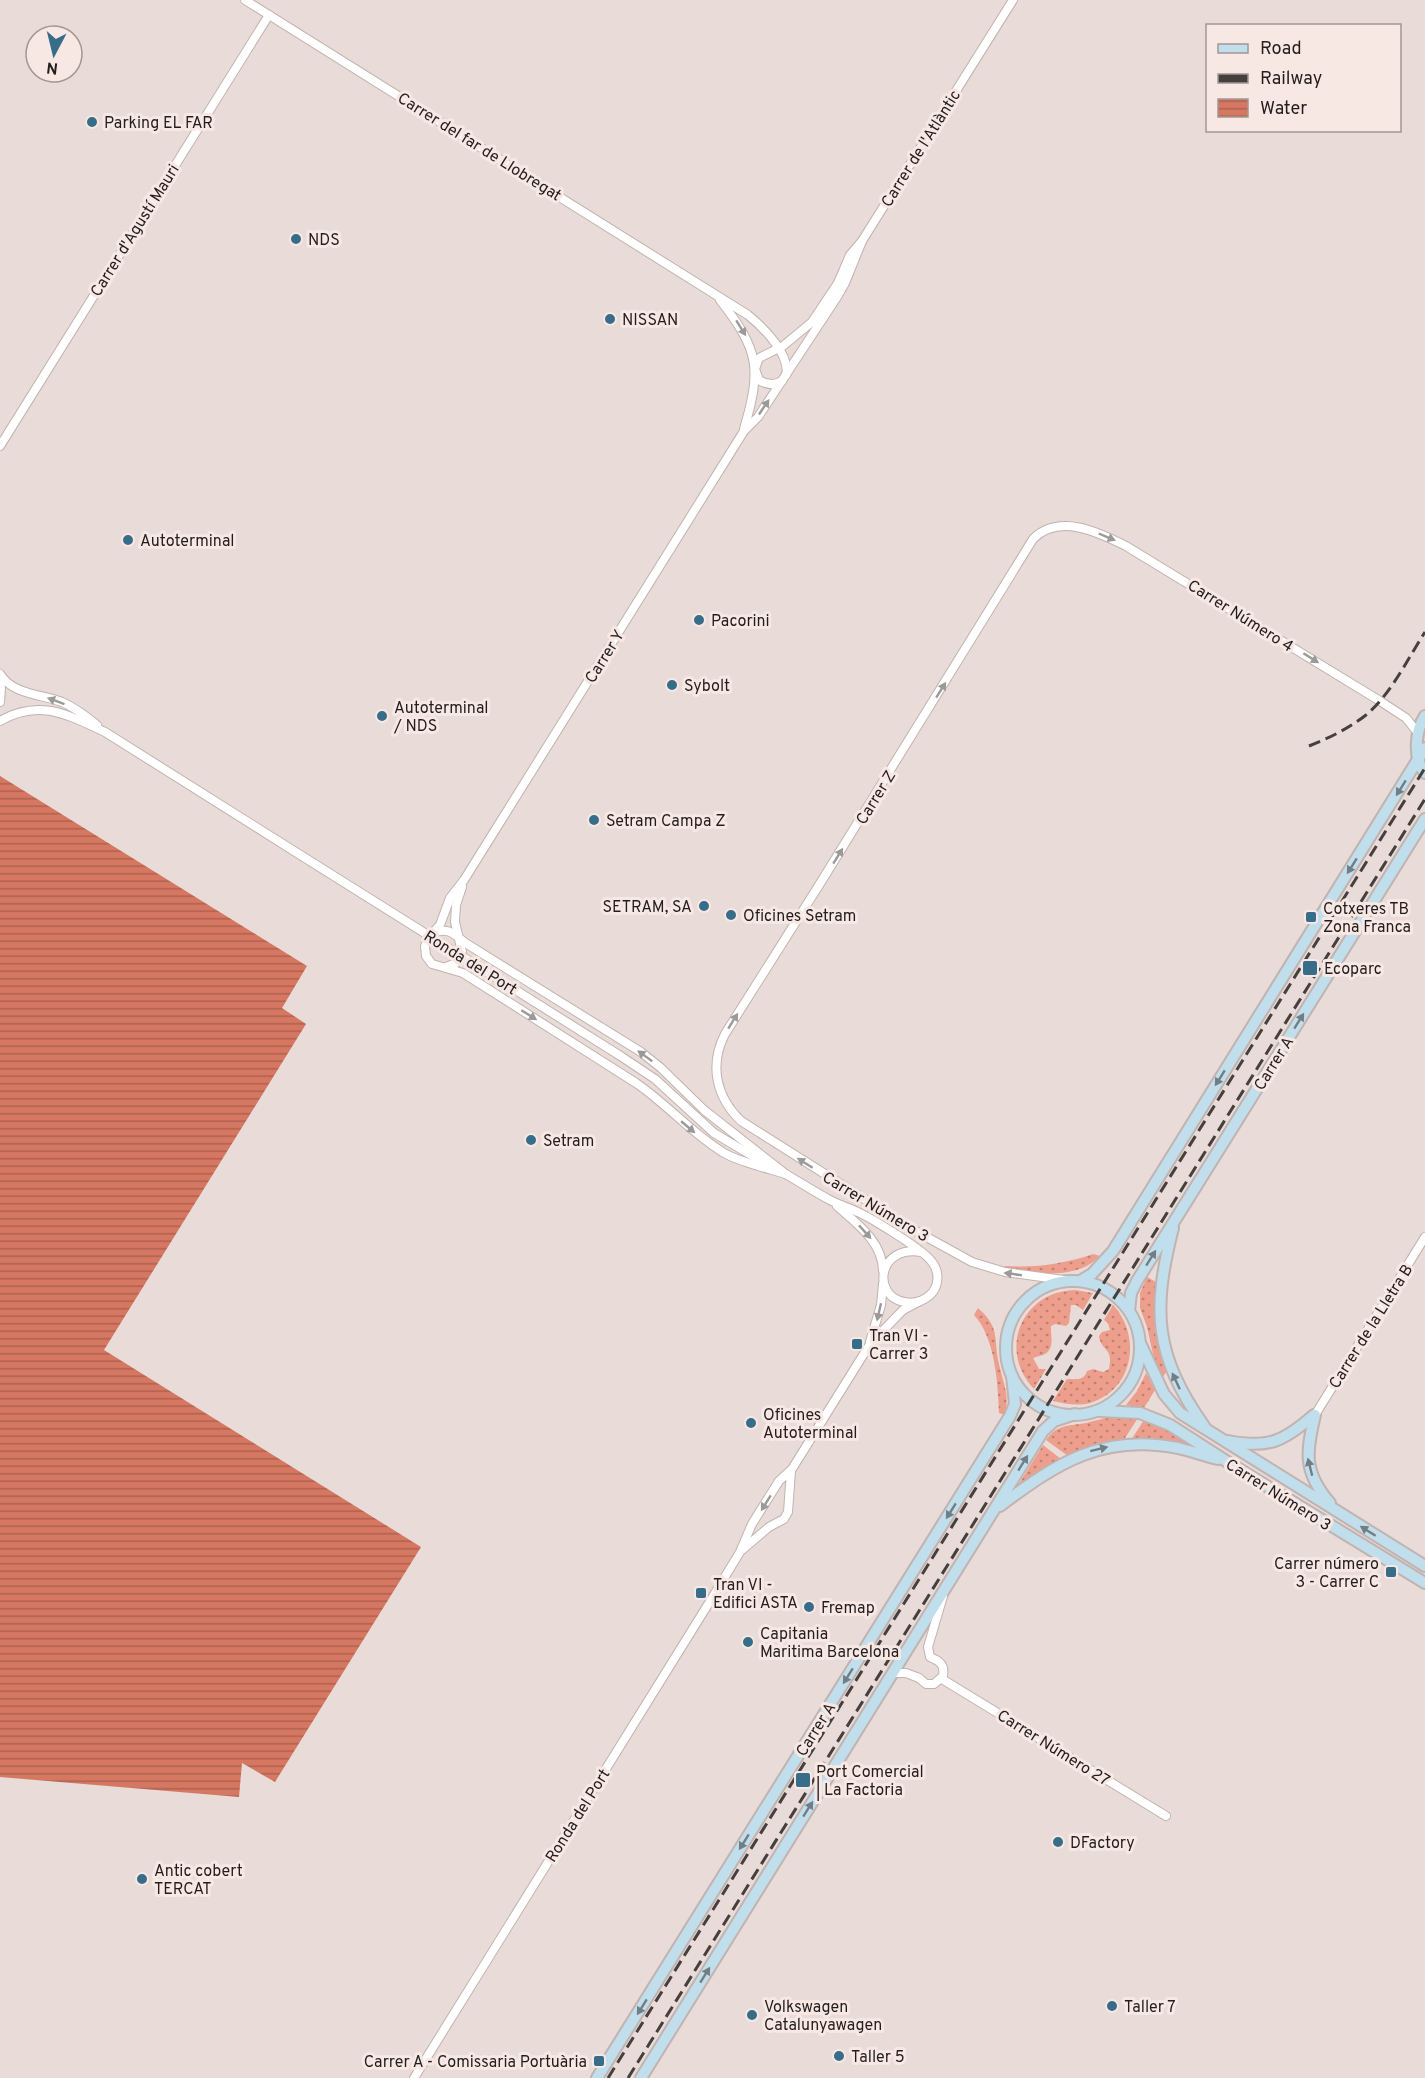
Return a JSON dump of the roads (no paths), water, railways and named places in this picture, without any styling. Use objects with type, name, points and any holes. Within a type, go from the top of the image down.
[{"type":"main road","points":[[1425,716],[1418,733],[1418,759],[1425,773]]},
{"type":"main road","points":[[1075,1414],[1056,1411],[1038,1404],[1025,1394],[1012,1376],[1006,1337],[1017,1311],[1039,1290],[1076,1281],[1092,1274],[1113,1251],[1425,748]]},
{"type":"main road","name":"Carrer A","points":[[1129,1311],[1133,1288],[1176,1216],[1425,819]]},
{"type":"main road","points":[[1176,1216],[1161,1285],[1159,1305],[1161,1333],[1174,1378],[1186,1401],[1207,1431]]},
{"type":"main road","points":[[641,2078],[1042,1431],[1054,1421],[1094,1411],[1117,1400],[1134,1377],[1139,1360],[1139,1339],[1129,1311],[1118,1296],[1109,1290],[1100,1285],[1076,1281]]},
{"type":"main road","name":"Carrer Número 3","points":[[1139,1339],[1157,1381],[1172,1405],[1180,1413],[1425,1566]]},
{"type":"main road","name":"Carrer A","points":[[597,2078],[1008,1420],[1014,1404],[1012,1376]]},
{"type":"main road","name":"Carrer Número 3","points":[[1094,1411],[1131,1412],[1156,1418],[1425,1583]]},
{"type":"main road","points":[[1223,1440],[1253,1444],[1276,1441],[1294,1432],[1314,1414]]},
{"type":"main road","points":[[1314,1414],[1307,1453],[1311,1472],[1320,1491],[1338,1512]]},
{"type":"main road","points":[[995,1509],[1021,1489],[1064,1462],[1101,1448],[1123,1445],[1161,1446],[1226,1461]]},
{"type":"street","name":"Carrer del far de Llobregat","points":[[245,0],[754,319],[786,361]]},
{"type":"street","name":"Carrer de l'Atlàntic","points":[[768,353],[783,346],[812,322],[838,283],[850,255],[862,241],[1012,0]]},
{"type":"street","name":"Carrer d'Agustí Mauri","points":[[0,446],[269,15]]},
{"type":"street","points":[[744,431],[758,417],[842,289],[862,241]]},
{"type":"street","points":[[715,294],[744,332],[753,357],[755,369],[757,377],[763,383],[773,385],[784,378],[787,370],[786,361],[780,355],[768,353],[759,358],[755,369],[754,396],[744,431]]},
{"type":"street","name":"Carrer Y","points":[[464,880],[744,431]]},
{"type":"street","name":"Carrer Número 4","points":[[1051,528],[1058,526],[1079,528],[1101,534],[1126,546],[1380,701],[1406,718],[1418,733]]},
{"type":"street","name":"Carrer Z","points":[[716,1075],[718,1052],[725,1034],[822,882],[1033,539],[1051,528]]},
{"type":"street","points":[[0,674],[7,683],[17,689],[72,707],[105,732]]},
{"type":"street","points":[[0,679],[2,688],[0,702]]},
{"type":"street","points":[[0,721],[19,712],[48,710],[65,714],[105,732]]},
{"type":"street","name":"Ronda del Port","points":[[105,732],[619,1055],[654,1079],[714,1133],[754,1158],[831,1200]]},
{"type":"street","points":[[464,880],[450,898],[440,925],[426,941],[426,956],[432,964],[463,973],[636,1083],[702,1138],[726,1154],[786,1174]]},
{"type":"street","points":[[441,967],[453,965],[460,957],[462,948],[455,922],[455,910],[464,880]]},
{"type":"street","points":[[433,933],[446,930],[454,933],[641,1052],[704,1110],[786,1174]]},
{"type":"street","name":"Carrer Número 3","points":[[716,1075],[726,1103],[741,1121],[919,1234],[988,1268],[1076,1281]]},
{"type":"street","points":[[831,1200],[860,1213],[921,1252],[932,1261],[937,1278],[932,1293],[903,1310],[870,1344]]},
{"type":"street","name":"Carrer Número 3","points":[[831,1200],[870,1238],[880,1255],[884,1277]]},
{"type":"street","name":"Carrer de la Lletra B","points":[[1314,1414],[1425,1237]]},
{"type":"street","points":[[870,1344],[881,1305],[888,1262],[897,1253],[921,1252]]},
{"type":"street","points":[[884,1277],[889,1293],[899,1301],[920,1302]]},
{"type":"street","name":"Ronda del Port","points":[[414,2078],[740,1552],[752,1524],[773,1490],[792,1469],[870,1344]]},
{"type":"street","name":"Ronda del Port","points":[[740,1552],[769,1527],[784,1519],[788,1512],[792,1469]]},
{"type":"street","points":[[894,1673],[906,1673],[930,1685],[942,1679],[943,1667],[938,1660],[930,1657],[928,1647],[945,1589]]},
{"type":"street","name":"Carrer Número 27","points":[[942,1679],[1166,1816]]},
{"type":"water","points":[[0,776],[307,966],[282,1008],[306,1024],[104,1350],[421,1547],[275,1782],[242,1763],[239,1797],[0,1777]]},
{"type":"railway","points":[[1309,746],[1345,729],[1375,707],[1391,687],[1425,632]]},
{"type":"railway","points":[[608,2078],[1425,768]]},
{"type":"railway","points":[[628,2078],[1425,799]]},
{"type":"place","name":"Parking EL FAR","points":[[92,122]]},
{"type":"place","name":"NDS","points":[[296,239]]},
{"type":"place","name":"NISSAN","points":[[610,319]]},
{"type":"place","name":"Autoterminal","points":[[128,540]]},
{"type":"place","name":"Pacorini","points":[[699,620]]},
{"type":"place","name":"Sybolt","points":[[672,685]]},
{"type":"place","name":"Autoterminal / NDS","points":[[382,716]]},
{"type":"place","name":"Setram Campa Z","points":[[594,820]]},
{"type":"place","name":"SETRAM, SA","points":[[704,906]]},
{"type":"place","name":"Oficines Setram","points":[[731,915]]},
{"type":"place","name":"Cotxeres TB Zona Franca","points":[[1311,917]]},
{"type":"place","name":"Ecoparc","points":[[1310,968]]},
{"type":"place","name":"Setram","points":[[531,1140]]},
{"type":"place","name":"Tran VI - Carrer 3","points":[[857,1344]]},
{"type":"place","name":"Oficines Autoterminal","points":[[751,1423]]},
{"type":"place","name":"Carrer número 3 - Carrer C","points":[[1391,1572]]},
{"type":"place","name":"Tran VI - Edifici ASTA","points":[[701,1593]]},
{"type":"place","name":"Fremap","points":[[809,1607]]},
{"type":"place","name":"Capitania Maritima Barcelona","points":[[748,1642]]},
{"type":"place","name":"Port Comercial | La Factoria","points":[[803,1780]]},
{"type":"place","name":"DFactory","points":[[1058,1842]]},
{"type":"place","name":"Antic cobert TERCAT","points":[[142,1879]]},
{"type":"place","name":"Taller 7","points":[[1112,2006]]},
{"type":"place","name":"Volkswagen Catalunyawagen","points":[[752,2015]]},
{"type":"place","name":"Taller 5","points":[[839,2056]]},
{"type":"place","name":"Carrer A - Comissaria Portuària","points":[[599,2061]]}]
